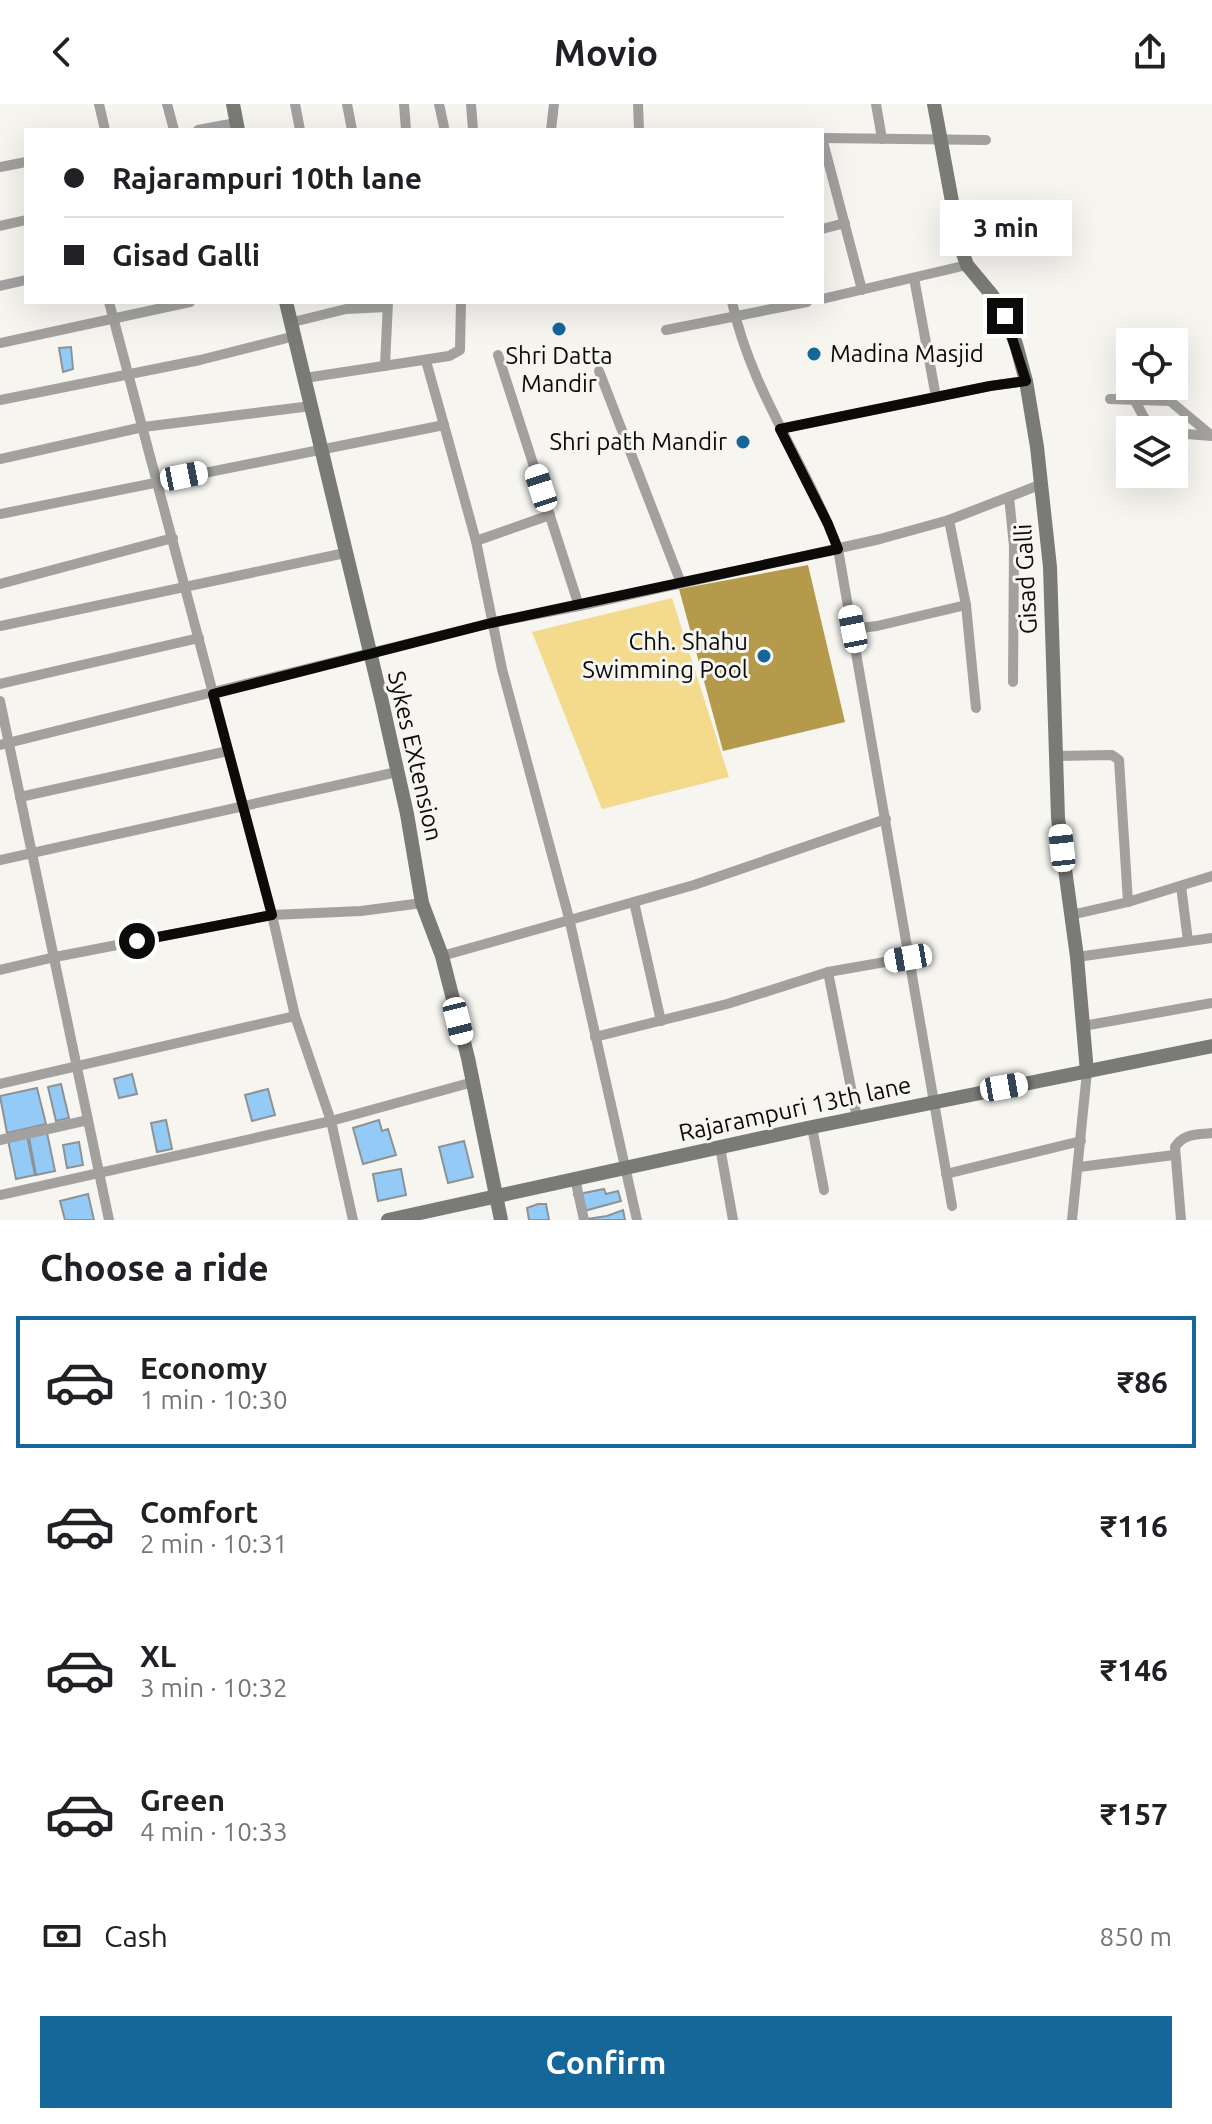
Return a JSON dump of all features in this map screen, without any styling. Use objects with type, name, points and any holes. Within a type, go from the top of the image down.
[{"type":"street","points":[[99,104],[105,128]]},
{"type":"street","points":[[167,104],[173,128]]},
{"type":"street","points":[[233,104],[237,126]]},
{"type":"street","points":[[295,104],[300,128]]},
{"type":"street","points":[[347,104],[352,128]]},
{"type":"street","points":[[404,104],[406,128]]},
{"type":"street","points":[[439,104],[444,127]]},
{"type":"street","points":[[471,104],[473,128]]},
{"type":"street","points":[[551,128],[554,104]]},
{"type":"street","points":[[638,104],[639,128]]},
{"type":"street","points":[[876,104],[882,139]]},
{"type":"street","name":"Gisad Galli","points":[[934,104],[955,225],[967,265],[1005,316],[1026,381],[1042,484],[1050,567],[1058,818],[1077,957],[1087,1072]]},
{"type":"street","points":[[824,138],[986,140]]},
{"type":"street","points":[[824,145],[862,290]]},
{"type":"street","points":[[0,167],[24,162]]},
{"type":"street","points":[[0,226],[24,220]]},
{"type":"street","points":[[824,228],[845,223]]},
{"type":"street","points":[[824,299],[967,265]]},
{"type":"street","points":[[914,278],[936,397]]},
{"type":"street","points":[[0,286],[24,280]]},
{"type":"street","points":[[110,304],[272,915],[295,1016],[331,1121],[353,1220]]},
{"type":"street","points":[[0,343],[180,304]]},
{"type":"street","name":"Sykes EXtension","points":[[287,304],[397,772],[422,903],[442,956],[473,1082],[501,1220]]},
{"type":"street","points":[[0,400],[129,376],[294,329],[346,309],[388,304],[385,366]]},
{"type":"street","points":[[305,378],[449,356],[460,350],[461,304]]},
{"type":"street","points":[[732,304],[735,318],[780,429],[838,549],[952,1206]]},
{"type":"street","points":[[666,330],[798,304]]},
{"type":"street","points":[[498,355],[579,606]]},
{"type":"street","points":[[426,361],[476,541],[491,623],[569,918],[637,1220]]},
{"type":"street","points":[[599,371],[681,583]]},
{"type":"street","points":[[780,429],[1026,381]]},
{"type":"street","points":[[1110,399],[1116,399]]},
{"type":"street","points":[[1152,400],[1170,401],[1212,436]]},
{"type":"street","points":[[0,459],[143,427],[311,406]]},
{"type":"street","points":[[0,514],[444,425]]},
{"type":"street","points":[[1188,434],[1212,436]]},
{"type":"street","points":[[4,744],[491,623],[838,549],[949,520],[1042,484]]},
{"type":"street","points":[[1009,497],[1014,546],[1013,682]]},
{"type":"street","points":[[476,541],[550,515]]},
{"type":"street","points":[[949,520],[966,605],[976,708]]},
{"type":"street","points":[[0,584],[173,538]]},
{"type":"street","points":[[0,626],[345,553]]},
{"type":"street","points":[[853,629],[966,605]]},
{"type":"street","points":[[0,684],[199,638]]},
{"type":"street","points":[[0,701],[4,744],[20,797],[109,1220]]},
{"type":"street","points":[[20,797],[228,751]]},
{"type":"street","points":[[1056,756],[1112,755],[1119,760],[1128,902]]},
{"type":"street","points":[[0,860],[397,772]]},
{"type":"street","points":[[442,956],[634,902],[886,819]]},
{"type":"street","points":[[1071,915],[1128,902],[1212,876]]},
{"type":"street","points":[[1181,886],[1188,941]]},
{"type":"street","points":[[634,902],[661,1021]]},
{"type":"street","points":[[0,970],[272,915],[361,911],[422,903]]},
{"type":"street","points":[[1077,957],[1212,938]]},
{"type":"street","points":[[595,1037],[727,1004],[828,972],[908,958]]},
{"type":"street","points":[[828,972],[857,1118]]},
{"type":"street","points":[[1083,1026],[1212,1003]]},
{"type":"street","points":[[0,1084],[295,1016]]},
{"type":"street","name":"Rajarampuri 13th lane","points":[[388,1220],[812,1127],[1212,1046]]},
{"type":"street","points":[[1072,1220],[1087,1072]]},
{"type":"street","points":[[0,1195],[331,1121],[473,1082]]},
{"type":"street","points":[[0,1140],[88,1120]]},
{"type":"street","points":[[812,1127],[824,1190]]},
{"type":"street","points":[[1181,1220],[1174,1155],[1180,1139],[1212,1133]]},
{"type":"street","points":[[946,1174],[1081,1141]]},
{"type":"street","points":[[720,1147],[733,1220]]},
{"type":"street","points":[[1079,1167],[1174,1155]]},
{"type":"street","points":[[575,1178],[584,1220]]},
{"type":"shaded area","name":"Chh. Shahu Swimming Pool","points":[[808,565],[845,722],[723,751],[679,589]]},
{"type":"shaded area","points":[[672,598],[729,777],[602,809],[532,632]]},
{"type":"building","points":[[71,347],[73,369],[63,372],[59,348]]},
{"type":"building","points":[[132,1074],[137,1094],[119,1098],[114,1079]]},
{"type":"building","points":[[61,1084],[69,1118],[56,1121],[48,1087]]},
{"type":"building","points":[[37,1088],[46,1124],[7,1133],[0,1096]]},
{"type":"building","points":[[268,1089],[275,1115],[252,1121],[245,1095]]},
{"type":"building","points":[[166,1120],[172,1149],[157,1152],[151,1123]]},
{"type":"building","points":[[379,1120],[382,1131],[388,1129],[396,1155],[363,1164],[353,1128]]},
{"type":"building","points":[[47,1133],[55,1171],[36,1175],[29,1137]]},
{"type":"building","points":[[27,1136],[35,1175],[16,1179],[8,1140]]},
{"type":"building","points":[[464,1141],[473,1177],[448,1183],[439,1147]]},
{"type":"building","points":[[79,1142],[83,1165],[67,1168],[63,1145]]},
{"type":"building","points":[[401,1169],[406,1195],[378,1201],[373,1174]]},
{"type":"building","points":[[604,1189],[606,1194],[618,1191],[621,1201],[584,1211],[574,1195]]},
{"type":"building","points":[[88,1194],[94,1220],[65,1220],[60,1201]]},
{"type":"building","points":[[546,1204],[549,1220],[529,1220],[527,1208]]},
{"type":"building","points":[[623,1210],[625,1220],[580,1220],[607,1216]]},
{"type":"place","name":"Shri Datta Mandir","points":[[559,329]]},
{"type":"place","name":"Madina Masjid","points":[[814,354]]},
{"type":"place","name":"Shri path Mandir","points":[[743,442]]},
{"type":"place","name":"Chh. Shahu Swimming Pool","points":[[764,656]]},
{"type":"route","points":[[137,941],[272,915],[213,694],[491,623],[838,549],[780,429],[1026,381],[1005,316]]}]
